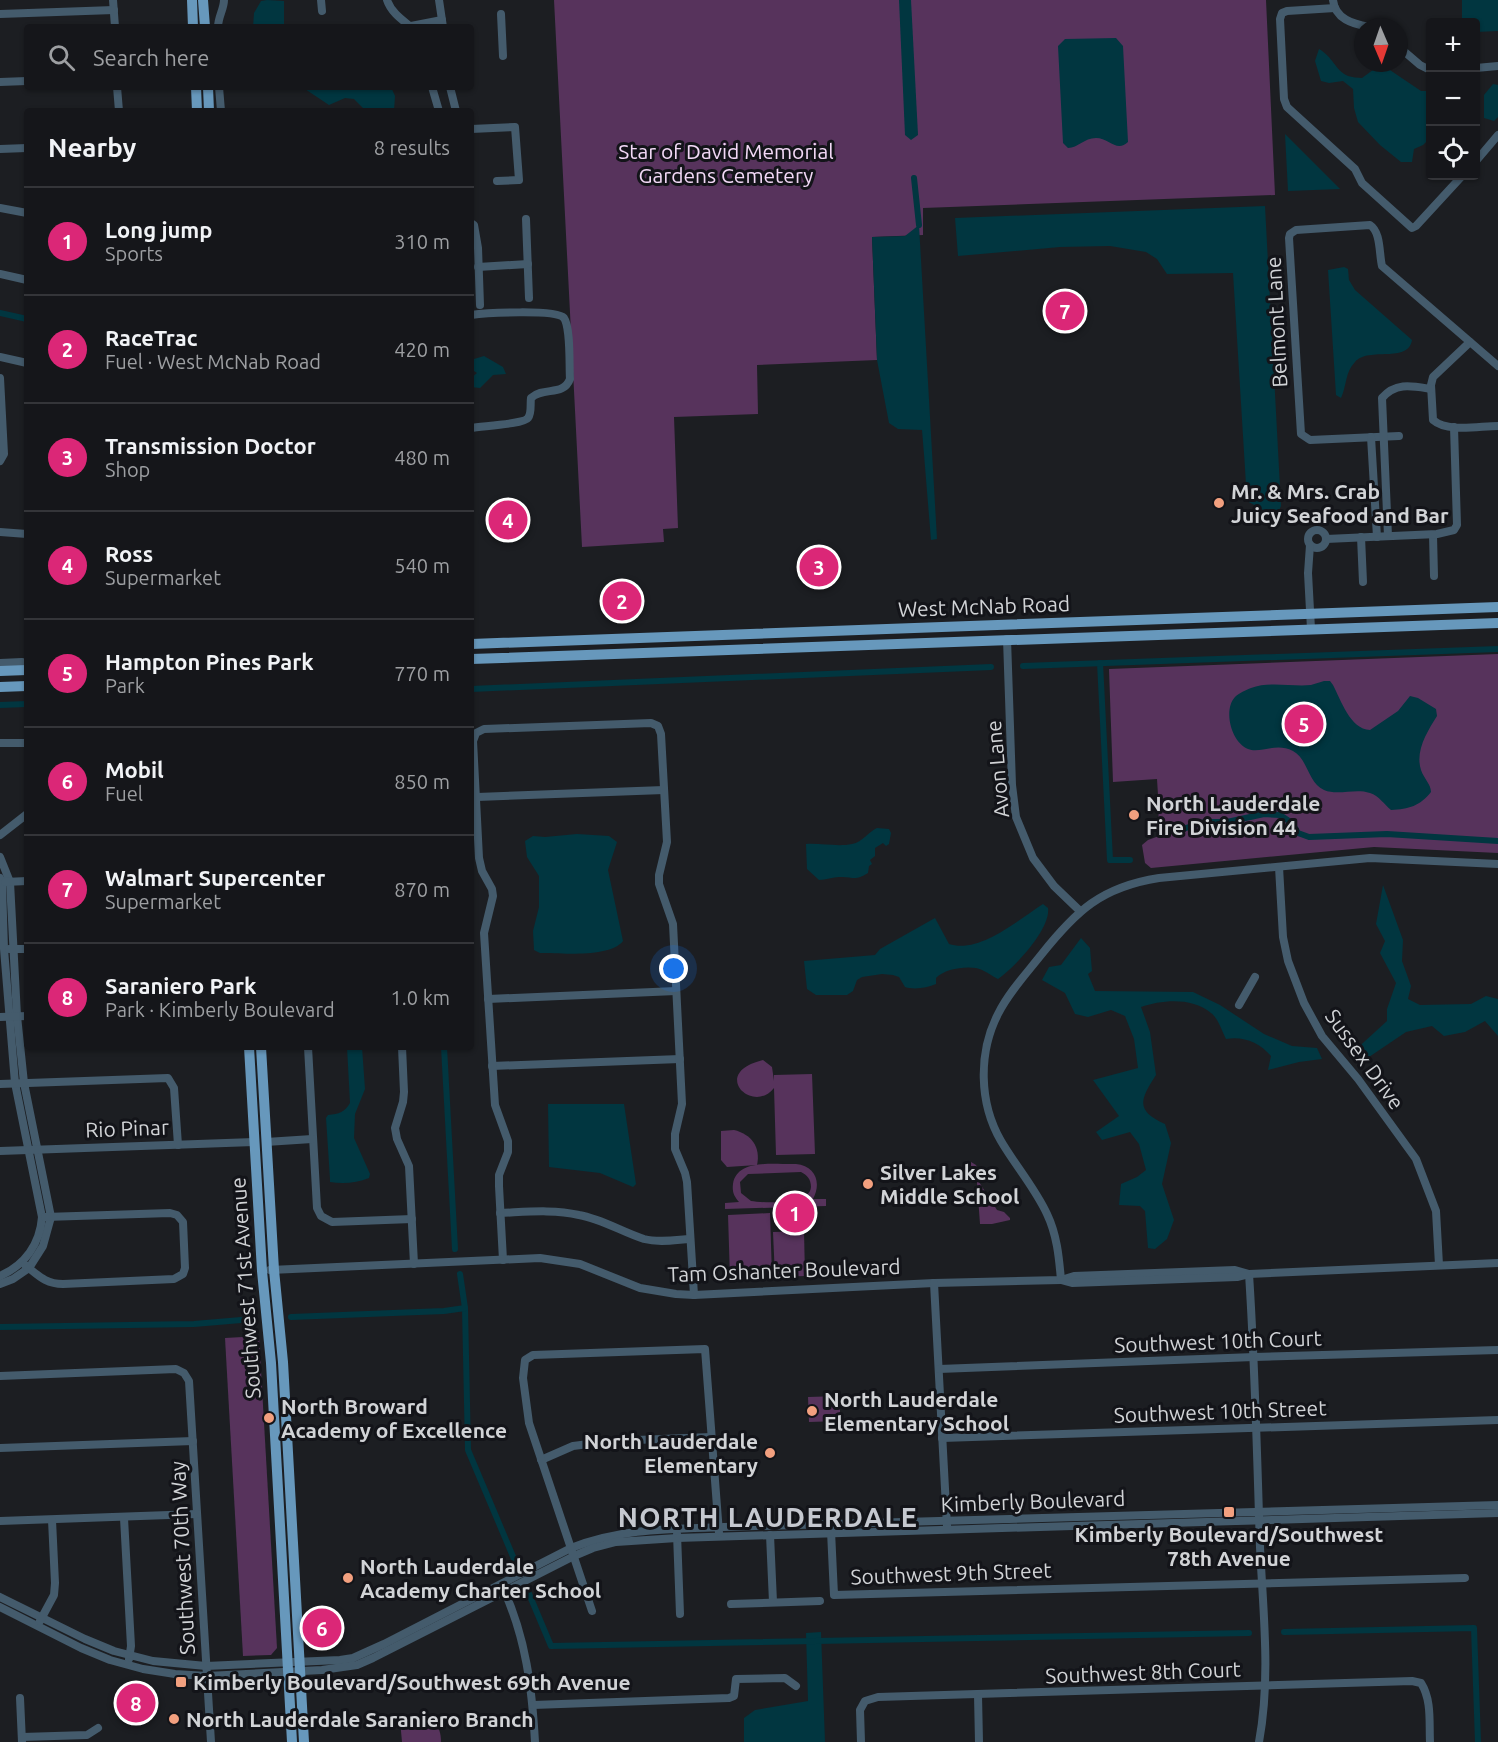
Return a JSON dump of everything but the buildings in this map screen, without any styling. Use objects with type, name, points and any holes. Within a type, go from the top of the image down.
[{"type":"main road","points":[[192,0],[193,24]]},
{"type":"main road","points":[[203,0],[205,24]]},
{"type":"main road","points":[[196,90],[197,108]]},
{"type":"main road","points":[[208,90],[209,108]]},
{"type":"main road","points":[[1494,607],[1494,623]]},
{"type":"main road","name":"West McNab Road","points":[[474,644],[1494,607]]},
{"type":"main road","points":[[1124,635],[1134,629],[1176,628],[1190,619]]},
{"type":"main road","name":"West McNab Road","points":[[474,658],[1494,623]]},
{"type":"main road","points":[[0,671],[24,666]]},
{"type":"main road","points":[[0,687],[24,686]]},
{"type":"main road","name":"Southwest 71st Avenue","points":[[249,1050],[262,1271],[271,1363],[292,1742]]},
{"type":"main road","name":"Southwest 71st Avenue","points":[[261,1050],[274,1270],[284,1371],[304,1742]]},
{"type":"main road","points":[[253,1122],[261,1138],[266,1142]]},
{"type":"main road","points":[[254,1142],[264,1155],[268,1167]]},
{"type":"street","points":[[218,24],[224,0]]},
{"type":"street","points":[[321,0],[322,11]]},
{"type":"street","points":[[387,0],[389,7],[408,24]]},
{"type":"street","points":[[439,0],[442,24]]},
{"type":"street","points":[[1354,24],[1343,18],[1334,4],[1282,13],[1280,19],[1284,99],[1287,107],[1355,169],[1362,183],[1412,228],[1458,180]]},
{"type":"street","points":[[0,14],[113,5],[115,24]]},
{"type":"street","points":[[501,14],[503,56]]},
{"type":"street","points":[[1408,54],[1426,67]]},
{"type":"street","points":[[1480,68],[1498,66]]},
{"type":"street","points":[[1480,73],[1498,72]]},
{"type":"street","points":[[0,82],[24,81]]},
{"type":"street","points":[[117,90],[119,108]]},
{"type":"street","points":[[219,90],[221,108]]},
{"type":"street","points":[[433,90],[438,108]]},
{"type":"street","points":[[451,90],[455,108]]},
{"type":"street","points":[[474,129],[515,127],[519,180],[497,181]]},
{"type":"street","points":[[1480,155],[1498,135]]},
{"type":"street","points":[[0,149],[24,148]]},
{"type":"street","points":[[0,208],[24,212]]},
{"type":"street","points":[[526,219],[529,298]]},
{"type":"street","points":[[474,225],[477,236],[480,305]]},
{"type":"street","name":"Belmont Lane","points":[[1399,436],[1310,440],[1301,434],[1290,234],[1301,229],[1370,225],[1377,233],[1382,266],[1498,366]]},
{"type":"street","points":[[478,267],[528,264]]},
{"type":"street","points":[[0,274],[24,279]]},
{"type":"street","points":[[474,315],[555,313],[563,317],[567,325],[570,379],[567,386],[561,390],[543,391],[534,395],[531,398],[530,414],[523,422],[474,427]]},
{"type":"street","points":[[1470,342],[1449,359],[1433,377],[1431,389],[1433,420],[1439,426],[1498,426]]},
{"type":"street","points":[[0,357],[24,362]]},
{"type":"street","points":[[0,378],[4,453],[0,461]]},
{"type":"street","points":[[1389,536],[1382,398],[1387,392],[1403,385],[1431,389]]},
{"type":"street","points":[[1326,539],[1433,535],[1454,530],[1457,525],[1454,427]]},
{"type":"street","points":[[1371,437],[1377,537]]},
{"type":"street","points":[[1311,629],[1308,573],[1314,546],[1308,536],[1314,530],[1323,531],[1326,539],[1324,545],[1314,546]]},
{"type":"street","points":[[0,532],[24,534]]},
{"type":"street","points":[[1433,535],[1434,576]]},
{"type":"street","points":[[1361,537],[1364,582]]},
{"type":"street","name":"Avon Lane","points":[[1007,639],[1012,785],[1017,817],[1033,858],[1054,886],[1080,911]]},
{"type":"street","points":[[0,663],[24,666]]},
{"type":"street","points":[[474,738],[476,733],[484,729],[651,723],[658,726],[661,734],[667,842],[659,884],[673,924],[682,1104],[675,1134],[675,1149],[687,1182],[694,1295]]},
{"type":"street","points":[[0,744],[24,742]]},
{"type":"street","points":[[474,755],[479,858],[493,896],[484,933],[492,1066],[497,1115],[506,1131],[508,1141],[508,1152],[499,1175],[503,1260]]},
{"type":"street","points":[[477,797],[664,790]]},
{"type":"street","points":[[0,835],[24,816]]},
{"type":"street","points":[[0,857],[4,881],[9,1017],[28,1150],[46,1217]]},
{"type":"street","points":[[1061,1280],[1056,1239],[1047,1214],[999,1138],[990,1116],[986,1102],[984,1065],[988,1037],[1006,1000],[1058,934],[1080,911],[1105,895],[1137,882],[1159,878],[1370,858],[1498,864]]},
{"type":"street","name":"Sussex Drive","points":[[1279,867],[1283,937],[1288,961],[1301,996],[1322,1036],[1358,1079],[1416,1159],[1436,1210],[1439,1265]]},
{"type":"street","points":[[4,881],[24,881]]},
{"type":"street","points":[[6,949],[24,949]]},
{"type":"street","points":[[1239,1005],[1255,977]]},
{"type":"street","points":[[488,999],[676,991]]},
{"type":"street","points":[[9,1017],[24,1016]]},
{"type":"street","points":[[308,1050],[317,1208],[321,1216],[332,1222],[412,1219]]},
{"type":"street","points":[[402,1050],[404,1092],[395,1128],[397,1139],[409,1166],[414,1264]]},
{"type":"street","points":[[492,1066],[680,1059]]},
{"type":"street","points":[[0,1084],[168,1078],[174,1088],[178,1145]]},
{"type":"street","points":[[0,1284],[13,1279],[25,1265],[46,1217],[39,1149],[19,1083]]},
{"type":"street","points":[[266,1142],[312,1139]]},
{"type":"street","name":"Rio Pinar","points":[[0,1151],[254,1142]]},
{"type":"street","points":[[25,1265],[51,1284],[174,1279],[183,1274],[185,1268],[183,1222],[177,1215],[170,1213],[46,1217]]},
{"type":"street","points":[[500,1213],[578,1214],[644,1239],[657,1241],[690,1239]]},
{"type":"street","name":"Tam Oshanter Boulevard","points":[[262,1271],[503,1260],[559,1260],[580,1264],[640,1288],[694,1295],[934,1283],[1061,1280],[1072,1283],[1237,1277],[1249,1274],[1498,1263]]},
{"type":"street","points":[[0,1276],[25,1265]]},
{"type":"street","points":[[1249,1274],[1266,1686],[1259,1742]]},
{"type":"street","points":[[934,1283],[947,1525]]},
{"type":"street","points":[[592,1611],[528,1417],[523,1378],[525,1360],[533,1355],[705,1349],[719,1532]]},
{"type":"street","name":"Southwest 10th Court","points":[[939,1369],[1498,1350]]},
{"type":"street","name":"Southwest 70th Way","points":[[0,1376],[177,1370],[184,1373],[189,1381],[211,1742]]},
{"type":"street","name":"Southwest 10th Street","points":[[942,1438],[1498,1420]]},
{"type":"street","points":[[541,1460],[573,1446],[612,1441],[711,1437]]},
{"type":"street","points":[[0,1448],[193,1441]]},
{"type":"street","name":"Kimberly Boulevard","points":[[1259,1517],[1498,1505]]},
{"type":"street","name":"Kimberly Boulevard","points":[[0,1597],[81,1648],[128,1665],[175,1674],[357,1665],[406,1642],[503,1587],[573,1552],[616,1542],[677,1534],[719,1532],[831,1529],[860,1533],[947,1525],[1498,1513]]},
{"type":"street","points":[[0,1521],[197,1514]]},
{"type":"street","points":[[124,1518],[131,1646],[128,1665]]},
{"type":"street","points":[[39,1623],[54,1595],[52,1520]]},
{"type":"street","points":[[860,1533],[867,1530],[895,1528],[903,1522]]},
{"type":"street","name":"Kimberly Boulevard","points":[[719,1532],[770,1535],[903,1522],[947,1525]]},
{"type":"street","name":"Southwest 9th Street","points":[[831,1529],[834,1595],[1465,1578]]},
{"type":"street","points":[[677,1534],[680,1614]]},
{"type":"street","points":[[770,1535],[773,1602]]},
{"type":"street","points":[[503,1587],[525,1647],[533,1704],[535,1742]]},
{"type":"street","points":[[731,1604],[820,1601]]},
{"type":"street","name":"Kimberly Boulevard","points":[[0,1607],[129,1656],[207,1671]]},
{"type":"street","points":[[533,1704],[729,1698],[734,1696],[736,1679],[785,1678],[796,1686]]},
{"type":"street","name":"Southwest 8th Court","points":[[861,1742],[860,1710],[865,1701],[878,1697],[1412,1681],[1421,1683],[1425,1689],[1429,1708],[1430,1742]]},
{"type":"street","points":[[978,1695],[980,1742]]},
{"type":"street","points":[[20,1698],[22,1740],[87,1735],[98,1728]]},
{"type":"green space","name":"Star of David Memorial Gardens Cemetery","points":[[554,0],[1266,0],[1275,195],[923,208],[923,235],[872,237],[877,360],[757,365],[758,414],[674,417],[678,528],[663,529],[664,542],[582,547]]},
{"type":"green space","points":[[1498,654],[1498,853],[1374,847],[1151,868],[1145,863],[1142,845],[1159,836],[1157,779],[1113,782],[1109,669]]},
{"type":"green space","points":[[763,1060],[772,1067],[774,1081],[774,1075],[812,1074],[815,1154],[776,1155],[774,1088],[765,1095],[756,1097],[740,1089],[737,1082],[739,1074],[747,1066]]},
{"type":"green space","points":[[734,1130],[753,1142],[757,1152],[757,1165],[727,1167],[721,1160],[721,1131]]},
{"type":"green space","points":[[971,1162],[976,1165],[984,1181],[979,1182],[997,1210],[1004,1212],[1010,1220],[980,1224],[976,1169],[971,1166]]},
{"type":"green space","points":[[758,1165],[803,1165],[812,1171],[817,1181],[813,1199],[826,1199],[826,1206],[725,1209],[725,1203],[739,1202],[734,1194],[733,1184],[736,1176],[742,1170]],"holes":[[[801,1172],[807,1176],[811,1187],[809,1193],[795,1200],[751,1201],[741,1193],[740,1182],[748,1174]]]},
{"type":"green space","points":[[770,1213],[772,1276],[730,1278],[728,1215]]},
{"type":"green space","points":[[804,1231],[805,1276],[775,1277],[773,1232]]},
{"type":"green space","points":[[259,1336],[277,1648],[271,1655],[243,1656],[225,1338]]},
{"type":"green space","points":[[840,1396],[840,1421],[809,1422],[808,1397]]},
{"type":"green space","points":[[416,1715],[435,1723],[441,1742],[402,1742],[400,1720]]},
{"type":"water","points":[[899,0],[911,0],[918,135],[911,140],[905,135]]},
{"type":"water","points":[[1462,0],[1498,0],[1498,31],[1480,32],[1480,18],[1462,18]]},
{"type":"water","points":[[261,1],[284,1],[284,24],[253,24],[254,13]]},
{"type":"water","points":[[1116,38],[1123,46],[1128,142],[1116,146],[1096,138],[1068,148],[1063,143],[1058,46],[1065,39]]},
{"type":"water","points":[[1319,49],[1348,76],[1362,78],[1370,72],[1393,72],[1421,91],[1426,91],[1426,142],[1414,149],[1412,162],[1401,162],[1380,145],[1358,122],[1354,108],[1353,89],[1343,81],[1329,83],[1321,81],[1315,61]]},
{"type":"water","points":[[1493,84],[1498,85],[1498,117],[1494,121],[1484,118],[1484,95]]},
{"type":"water","points":[[306,90],[392,90],[395,96],[394,108],[363,108],[354,99],[345,98],[329,105]]},
{"type":"water","points":[[1285,134],[1340,189],[1288,191]]},
{"type":"water","points":[[1265,206],[1281,506],[1276,517],[1247,501],[1233,273],[1167,274],[1157,259],[1146,252],[1110,246],[1060,247],[958,256],[955,218]]},
{"type":"water","points":[[919,225],[937,539],[931,540],[922,430],[898,429],[889,423],[877,360],[872,237],[905,236]]},
{"type":"water","points":[[1344,267],[1348,269],[1349,280],[1355,290],[1412,340],[1409,347],[1403,351],[1361,357],[1349,370],[1341,398],[1336,395],[1328,270]]},
{"type":"water","points":[[484,356],[503,367],[506,374],[493,375],[480,388],[474,387],[474,376],[477,373],[474,371],[474,359]]},
{"type":"water","points":[[1330,681],[1333,685],[1347,713],[1357,725],[1370,730],[1398,711],[1410,696],[1436,709],[1437,716],[1426,735],[1420,756],[1421,770],[1431,792],[1423,801],[1409,808],[1391,810],[1370,793],[1329,792],[1319,787],[1302,759],[1293,751],[1280,748],[1253,750],[1248,749],[1237,740],[1229,717],[1231,703],[1238,694],[1258,686],[1311,685]]},
{"type":"water","points":[[877,828],[889,829],[891,833],[889,844],[886,846],[883,843],[875,848],[875,856],[870,860],[872,864],[869,866],[868,873],[863,876],[819,880],[807,869],[806,844],[852,844]]},
{"type":"water","points":[[577,834],[609,836],[617,842],[608,870],[623,941],[608,950],[597,952],[540,953],[534,950],[533,931],[539,907],[539,876],[527,857],[525,841],[533,836]]},
{"type":"water","points":[[1383,885],[1403,940],[1402,961],[1411,986],[1408,999],[1420,1005],[1471,1004],[1486,996],[1498,999],[1498,1036],[1485,1021],[1465,1032],[1444,1036],[1432,1026],[1406,1032],[1369,1057],[1352,1053],[1387,1021],[1387,1009],[1396,983],[1380,953],[1385,941],[1376,924]]},
{"type":"water","points":[[1043,904],[1048,908],[1047,917],[1038,937],[1022,957],[998,979],[979,969],[966,967],[944,972],[936,978],[936,984],[929,987],[905,987],[899,977],[882,974],[857,980],[853,991],[847,995],[816,995],[807,989],[804,961],[875,955],[880,949],[935,918],[949,944],[961,946],[973,944],[998,934]]},
{"type":"water","points":[[1081,938],[1090,948],[1092,971],[1088,974],[1095,991],[1193,992],[1220,1005],[1264,1034],[1292,1046],[1317,1048],[1322,1059],[1268,1070],[1271,1056],[1266,1051],[1245,1039],[1226,1039],[1216,1018],[1195,1004],[1177,1001],[1141,1007],[1150,1032],[1156,1075],[1146,1091],[1143,1104],[1149,1114],[1165,1124],[1171,1143],[1162,1184],[1174,1220],[1167,1239],[1155,1249],[1148,1248],[1145,1211],[1140,1206],[1119,1205],[1121,1184],[1146,1170],[1139,1144],[1130,1132],[1102,1140],[1096,1132],[1119,1116],[1093,1080],[1138,1068],[1134,1039],[1125,1016],[1111,1010],[1088,1017],[1075,1014],[1065,993],[1042,980],[1049,967],[1061,965]]},
{"type":"water","points":[[347,1050],[362,1050],[365,1089],[355,1114],[354,1138],[370,1174],[369,1178],[350,1183],[330,1182],[326,1118],[328,1115],[344,1110],[350,1103]]},
{"type":"water","points":[[548,1104],[624,1104],[636,1184],[633,1187],[600,1173],[549,1167]]},
{"type":"water","points":[[821,1632],[825,1742],[744,1742],[744,1718],[755,1710],[808,1701],[806,1633]]},
{"type":"waterway","points":[[914,178],[919,225]]},
{"type":"waterway","points":[[0,313],[24,318]]},
{"type":"waterway","points":[[1023,666],[1498,649]]},
{"type":"waterway","points":[[1100,663],[1110,860],[1130,860]]},
{"type":"waterway","points":[[474,689],[991,667]]},
{"type":"waterway","points":[[0,705],[24,704]]},
{"type":"waterway","points":[[1180,830],[1204,822],[1227,822],[1264,814],[1280,815],[1292,823],[1298,833],[1309,837],[1387,834],[1498,841]]},
{"type":"waterway","points":[[444,1050],[455,1249]]},
{"type":"waterway","points":[[291,1317],[444,1311],[465,1308],[460,1274]]},
{"type":"waterway","points":[[465,1308],[468,1450],[517,1566]]},
{"type":"waterway","points":[[0,1327],[194,1324],[253,1319]]},
{"type":"waterway","points":[[527,1589],[551,1646],[1249,1633]]},
{"type":"waterway","points":[[1284,1632],[1474,1628],[1478,1742]]},
{"type":"place","name":"Walmart Supercenter","points":[[1065,311]]},
{"type":"place","name":"Mr. & Mrs. Crab Juicy Seafood and Bar","points":[[1219,503]]},
{"type":"place","name":"Ross","points":[[508,520]]},
{"type":"place","name":"Transmission Doctor","points":[[819,567]]},
{"type":"place","name":"RaceTrac","points":[[622,601]]},
{"type":"place","name":"Hampton Pines Park","points":[[1304,724]]},
{"type":"place","name":"North Lauderdale Fire Division 44","points":[[1134,815]]},
{"type":"place","name":"Silver Lakes Middle School","points":[[868,1184]]},
{"type":"place","name":"Long jump","points":[[795,1213]]},
{"type":"place","name":"North Lauderdale Elementary School","points":[[812,1411]]},
{"type":"place","name":"North Broward Academy of Excellence","points":[[269,1418]]},
{"type":"place","name":"North Lauderdale Elementary","points":[[770,1453]]},
{"type":"place","name":"Kimberly Boulevard/Southwest 78th Avenue","points":[[1229,1512]]},
{"type":"place","name":"North Lauderdale Academy Charter School","points":[[348,1578]]},
{"type":"place","name":"Mobil","points":[[322,1628]]},
{"type":"place","name":"Kimberly Boulevard/Southwest 69th Avenue","points":[[181,1682]]},
{"type":"place","name":"Saraniero Park","points":[[136,1703]]},
{"type":"place","name":"North Lauderdale Saraniero Branch","points":[[174,1719]]},
{"type":"district","name":"NORTH LAUDERDALE","points":[[768,1517]]}]
